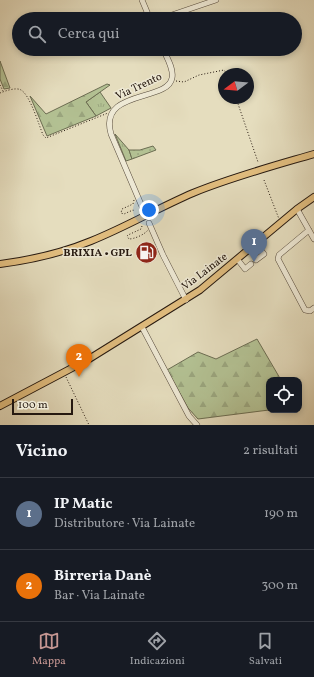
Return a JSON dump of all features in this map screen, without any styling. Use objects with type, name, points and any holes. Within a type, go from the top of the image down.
[{"type":"main road","points":[[0,264],[41,257],[77,246],[108,234],[143,216],[213,185],[314,154]]},
{"type":"main road","name":"Via Lainate","points":[[0,406],[64,372],[186,300],[210,283],[297,209],[314,197]]},
{"type":"street","points":[[142,0],[147,12]]},
{"type":"street","points":[[181,12],[216,0]]},
{"type":"street","name":"Via Trento","points":[[143,209],[111,134],[109,121],[113,111],[118,106],[164,88],[170,84],[172,79],[172,70],[166,56]]},
{"type":"street","points":[[143,216],[143,209],[150,213]]},
{"type":"street","points":[[297,209],[314,239]]},
{"type":"street","points":[[150,226],[186,300]]},
{"type":"street","points":[[309,230],[279,255],[278,259],[306,310],[310,311],[314,308]]},
{"type":"street","points":[[256,244],[264,254],[256,260]]},
{"type":"street","points":[[238,260],[245,269],[251,264]]},
{"type":"street","points":[[142,327],[184,408],[196,424]]},
{"type":"path","points":[[172,79],[179,82],[184,82],[199,75],[218,71]]},
{"type":"path","points":[[0,85],[3,92]]},
{"type":"path","points":[[0,93],[19,89],[25,93],[43,135],[46,138],[113,111]]},
{"type":"path","points":[[238,104],[258,162]]},
{"type":"path","points":[[264,180],[281,224]]},
{"type":"path","points":[[133,196],[134,204],[122,209],[121,213],[124,214],[133,210],[135,211]]},
{"type":"path","points":[[142,226],[141,229],[128,235],[128,239],[132,239],[146,233],[150,226]]},
{"type":"path","points":[[64,372],[89,425]]},
{"type":"green space","points":[[0,61],[10,88],[4,89],[0,79]]},
{"type":"green space","points":[[107,84],[110,85],[86,102],[96,116],[47,136],[30,96],[46,114]]},
{"type":"green space","points":[[100,92],[111,108],[96,116],[86,102]]},
{"type":"green space","points":[[115,134],[129,150],[132,159],[126,161]]},
{"type":"green space","points":[[153,146],[156,150],[132,159],[129,150],[140,150]]},
{"type":"green space","points":[[257,339],[279,377],[266,377],[266,410],[198,419],[188,408],[167,370],[198,352],[216,359]]},
{"type":"place","name":"BRIXIA • GPL","points":[[147,253]]},
{"type":"place","name":"IP Matic","points":[[254,262]]},
{"type":"place","name":"Birreria Danè","points":[[79,377]]}]
